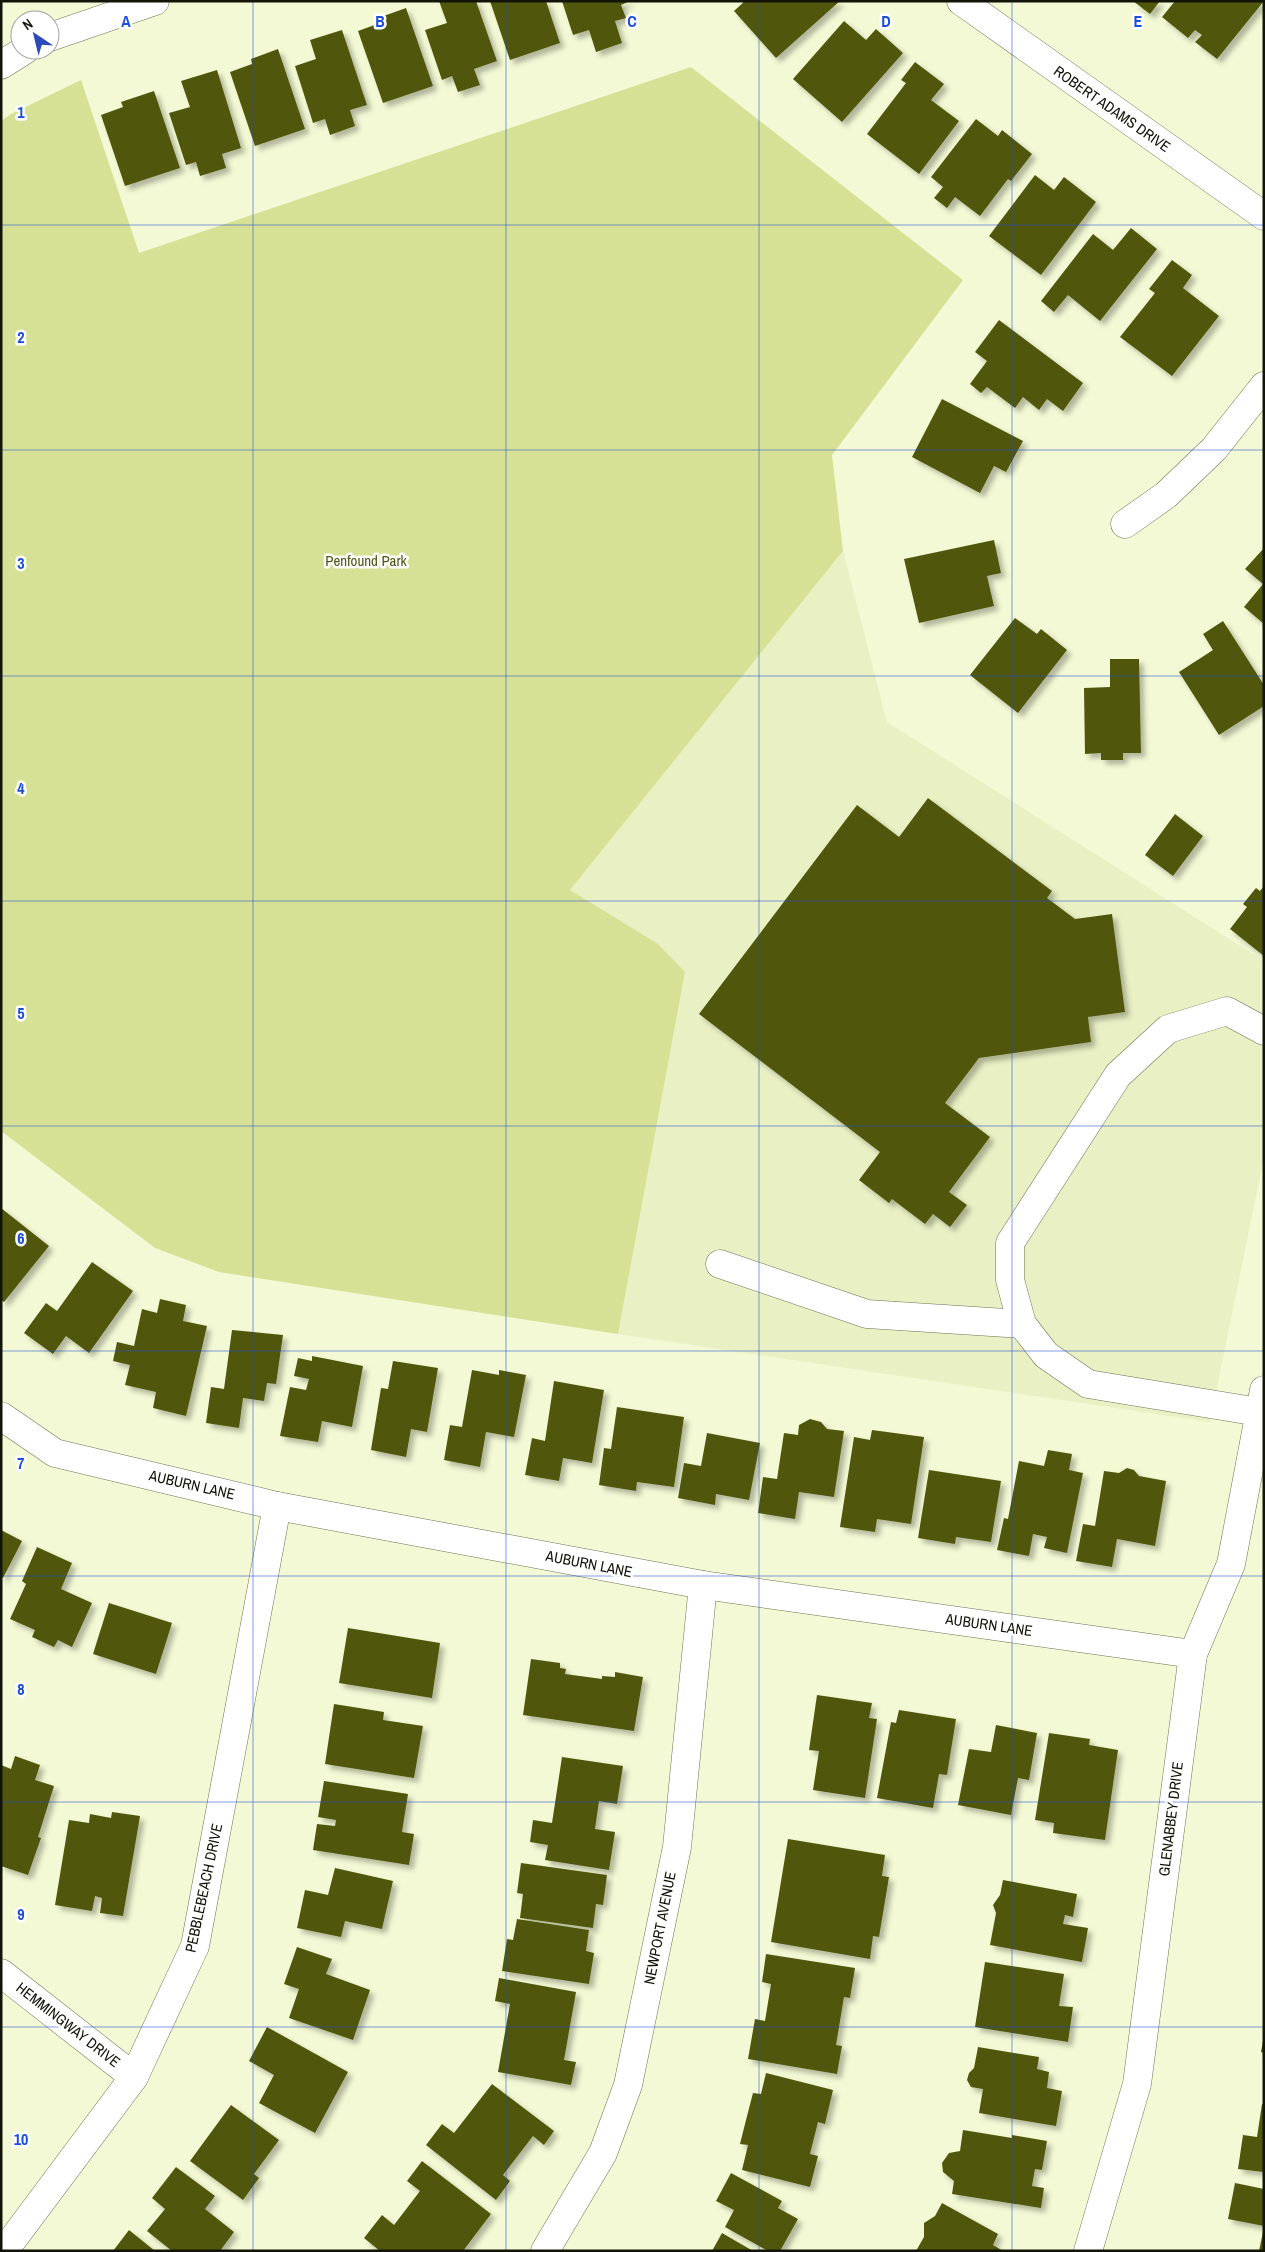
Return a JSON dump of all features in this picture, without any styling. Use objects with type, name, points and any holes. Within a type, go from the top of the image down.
[{"type":"street","points":[[60,34],[155,1]]},
{"type":"street","name":"ROBERT ADAMS DRIVE","points":[[961,1],[1264,216]]},
{"type":"street","points":[[1125,524],[1166,495],[1214,449],[1264,386]]},
{"type":"street","points":[[1262,1401],[1088,1384],[1046,1355],[1022,1324],[1010,1280],[1010,1243],[1118,1075],[1168,1029],[1227,1012],[1264,1030]]},
{"type":"street","points":[[720,1264],[867,1314],[1022,1324]]},
{"type":"street","name":"GLENABBEY DRIVE","points":[[1088,2251],[1137,2084],[1193,1654],[1230,1564],[1262,1401]]},
{"type":"street","name":"AUBURN LANE","points":[[1,1416],[55,1453],[277,1506],[703,1585],[1193,1654]]},
{"type":"street","name":"PEBBLEBEACH DRIVE","points":[[4,2251],[134,2077],[195,1946],[277,1506]]},
{"type":"street","name":"NEWPORT AVENUE","points":[[545,2251],[603,2153],[628,2085],[677,1846],[703,1585]]},
{"type":"street","name":"HEMMINGWAY DRIVE","points":[[1,1973],[134,2077]]},
{"type":"shaded area","points":[[843,551],[887,722],[1264,961],[1264,1157],[1210,1422],[618,1334],[685,972],[570,890]]},
{"type":"green space","name":"Penfound Park","points":[[691,67],[963,280],[832,455],[843,551],[570,890],[658,944],[685,972],[618,1334],[219,1272],[155,1248],[1,1131],[1,121],[11,114],[81,80],[139,253]]},
{"type":"building","points":[[439,1],[476,1],[497,61],[474,69],[480,85],[458,92],[452,76],[442,80],[425,30],[447,23]]},
{"type":"building","points":[[490,1],[546,1],[560,43],[510,60]]},
{"type":"building","points":[[562,1],[630,1],[621,5],[626,18],[615,21],[622,43],[596,52],[589,30],[573,35]]},
{"type":"building","points":[[745,1],[840,1],[776,58],[734,11]]},
{"type":"building","points":[[1133,1],[1160,1],[1150,14]]},
{"type":"building","points":[[1175,1],[1264,1],[1217,59],[1195,42],[1202,35],[1195,30],[1188,38],[1162,17]]},
{"type":"building","points":[[406,8],[433,86],[383,103],[358,31],[380,23],[378,18]]},
{"type":"building","points":[[844,21],[866,40],[876,29],[903,53],[842,122],[793,79]]},
{"type":"building","points":[[342,30],[367,105],[350,110],[355,126],[330,135],[325,119],[313,123],[295,66],[316,59],[310,40]]},
{"type":"building","points":[[278,49],[305,129],[255,146],[230,72],[252,64],[251,59]]},
{"type":"building","points":[[915,62],[944,84],[931,100],[959,121],[919,174],[867,134],[906,83],[901,80]]},
{"type":"building","points":[[217,70],[241,148],[222,154],[226,168],[200,176],[196,162],[186,165],[169,113],[190,107],[181,81]]},
{"type":"building","points":[[154,91],[180,168],[125,186],[101,115],[123,107],[121,102]]},
{"type":"building","points":[[976,119],[998,136],[1002,130],[1032,154],[1011,181],[1008,179],[980,216],[955,197],[947,208],[934,198],[943,187],[931,177]]},
{"type":"building","points":[[1035,175],[1054,190],[1064,177],[1096,202],[1041,275],[989,236]]},
{"type":"building","points":[[1131,228],[1157,249],[1100,321],[1068,295],[1054,312],[1041,301],[1093,234],[1113,250]]},
{"type":"building","points":[[1172,260],[1192,275],[1183,288],[1219,316],[1172,376],[1120,337],[1155,293],[1149,289]]},
{"type":"building","points":[[999,320],[1083,383],[1063,411],[1047,399],[1039,410],[1023,397],[1015,408],[987,387],[981,393],[970,384],[987,361],[975,352]]},
{"type":"building","points":[[942,399],[1023,441],[1006,472],[994,466],[980,493],[912,457]]},
{"type":"building","points":[[994,540],[1001,573],[987,576],[994,606],[919,623],[904,559]]},
{"type":"building","points":[[1264,548],[1264,624],[1244,607],[1263,584],[1245,569]]},
{"type":"building","points":[[1015,618],[1037,634],[1041,629],[1067,650],[1018,713],[970,675]]},
{"type":"building","points":[[1223,621],[1264,685],[1264,706],[1219,735],[1179,672],[1213,650],[1203,634]]},
{"type":"building","points":[[1110,659],[1139,659],[1141,753],[1123,753],[1123,760],[1101,760],[1101,753],[1085,754],[1084,688],[1110,687]]},
{"type":"building","points":[[928,798],[1052,891],[1047,898],[1075,919],[1112,914],[1125,1012],[1088,1017],[1091,1042],[979,1058],[945,1103],[990,1137],[949,1192],[967,1205],[950,1227],[933,1214],[925,1224],[892,1199],[889,1203],[859,1180],[880,1152],[699,1014],[857,805],[899,837]]},
{"type":"building","points":[[1175,814],[1203,836],[1173,876],[1145,855]]},
{"type":"building","points":[[1264,886],[1264,956],[1230,929],[1247,907],[1243,904],[1256,888],[1260,891]]},
{"type":"building","points":[[1,1208],[49,1246],[4,1302],[1,1300]]},
{"type":"building","points":[[92,1262],[133,1291],[89,1353],[66,1336],[53,1354],[24,1333],[46,1303],[57,1311]]},
{"type":"building","points":[[160,1299],[186,1305],[183,1321],[207,1326],[186,1416],[153,1408],[156,1392],[125,1385],[130,1365],[113,1361],[117,1342],[134,1346],[142,1309],[157,1313]]},
{"type":"building","points":[[232,1330],[283,1335],[276,1384],[267,1383],[264,1401],[243,1398],[239,1428],[206,1423],[211,1387],[224,1389]]},
{"type":"building","points":[[312,1356],[363,1366],[352,1427],[322,1421],[318,1442],[280,1436],[290,1387],[306,1390],[309,1379],[294,1376],[298,1358],[312,1361]]},
{"type":"building","points":[[393,1361],[438,1368],[427,1432],[411,1429],[406,1457],[371,1450],[381,1388],[388,1389]]},
{"type":"building","points":[[472,1370],[499,1375],[499,1370],[526,1375],[514,1437],[486,1432],[480,1467],[444,1460],[450,1425],[462,1427]]},
{"type":"building","points":[[554,1381],[604,1390],[592,1463],[563,1458],[559,1481],[525,1475],[532,1438],[545,1441]]},
{"type":"building","points":[[617,1407],[684,1417],[674,1487],[637,1482],[636,1491],[599,1485],[604,1448],[611,1449]]},
{"type":"building","points":[[810,1419],[821,1422],[827,1429],[844,1431],[834,1497],[799,1492],[795,1519],[758,1513],[763,1477],[777,1479],[784,1433],[798,1435],[799,1425]]},
{"type":"building","points":[[872,1430],[924,1437],[911,1524],[877,1519],[875,1532],[840,1527],[854,1437],[870,1440]]},
{"type":"building","points":[[707,1433],[760,1443],[749,1500],[716,1494],[715,1505],[678,1498],[684,1463],[701,1466]]},
{"type":"building","points":[[1048,1450],[1072,1454],[1069,1470],[1083,1473],[1067,1553],[1044,1548],[1047,1537],[1033,1534],[1029,1556],[997,1550],[1004,1518],[1008,1519],[1019,1461],[1044,1466]]},
{"type":"building","points":[[1127,1468],[1134,1470],[1139,1476],[1166,1481],[1155,1546],[1117,1539],[1112,1567],[1076,1561],[1083,1524],[1095,1526],[1104,1471],[1119,1473]]},
{"type":"building","points":[[929,1470],[1001,1481],[991,1542],[956,1537],[955,1544],[918,1538]]},
{"type":"building","points":[[1,1530],[22,1541],[3,1578],[1,1577]]},
{"type":"building","points":[[37,1547],[72,1563],[61,1589],[92,1603],[72,1647],[58,1640],[54,1647],[32,1637],[35,1630],[10,1619],[26,1584],[22,1581]]},
{"type":"building","points":[[109,1603],[172,1623],[156,1674],[93,1654]]},
{"type":"building","points":[[348,1628],[440,1643],[432,1698],[339,1683]]},
{"type":"building","points":[[531,1659],[560,1663],[560,1668],[566,1669],[565,1674],[602,1679],[602,1676],[615,1677],[615,1672],[643,1677],[634,1731],[523,1715]]},
{"type":"building","points":[[817,1695],[872,1703],[869,1718],[877,1719],[865,1798],[813,1790],[819,1751],[809,1750]]},
{"type":"building","points":[[334,1704],[384,1712],[383,1720],[423,1726],[414,1778],[325,1764]]},
{"type":"building","points":[[899,1710],[956,1719],[947,1775],[939,1774],[933,1808],[877,1798],[891,1722],[896,1723]]},
{"type":"building","points":[[996,1725],[1037,1733],[1029,1780],[1018,1778],[1011,1815],[958,1805],[969,1749],[991,1752]]},
{"type":"building","points":[[1049,1733],[1090,1739],[1089,1745],[1118,1750],[1105,1840],[1053,1833],[1054,1823],[1035,1820]]},
{"type":"building","points":[[15,1756],[40,1765],[35,1780],[54,1786],[38,1837],[41,1838],[28,1875],[1,1866],[1,1765],[11,1769]]},
{"type":"building","points":[[562,1757],[623,1766],[617,1804],[599,1801],[595,1829],[615,1832],[609,1870],[545,1860],[548,1845],[530,1842],[533,1820],[552,1823]]},
{"type":"building","points":[[324,1781],[408,1794],[402,1832],[414,1834],[409,1865],[313,1850],[317,1824],[335,1826],[336,1820],[318,1817]]},
{"type":"building","points":[[112,1812],[140,1816],[123,1916],[100,1913],[102,1898],[95,1896],[92,1911],[55,1905],[69,1820],[89,1823],[90,1814],[111,1818]]},
{"type":"building","points":[[788,1839],[885,1855],[882,1876],[889,1877],[879,1937],[873,1936],[870,1959],[771,1942]]},
{"type":"building","points":[[521,1863],[607,1875],[603,1905],[596,1904],[593,1928],[520,1918],[523,1894],[517,1893]]},
{"type":"building","points":[[335,1868],[393,1881],[382,1929],[345,1921],[341,1937],[297,1928],[305,1890],[328,1895]]},
{"type":"building","points":[[1003,1880],[1077,1894],[1073,1917],[1065,1915],[1063,1924],[1088,1928],[1082,1962],[990,1945],[996,1913],[993,1905],[1000,1895]]},
{"type":"building","points":[[517,1919],[589,1930],[586,1951],[594,1953],[589,1984],[502,1971],[507,1939],[513,1940]]},
{"type":"building","points":[[297,1947],[332,1959],[326,1974],[370,1990],[353,2040],[289,2018],[299,1989],[284,1984]]},
{"type":"building","points":[[766,1954],[855,1968],[850,1998],[844,1997],[836,2045],[842,2046],[837,2074],[748,2059],[755,2019],[765,2021],[771,1984],[762,1982]]},
{"type":"building","points":[[985,1962],[1064,1974],[1059,2006],[1073,2007],[1068,2042],[975,2027]]},
{"type":"building","points":[[499,1978],[576,1992],[564,2060],[576,2062],[571,2085],[498,2072],[510,2004],[495,2001]]},
{"type":"building","points":[[267,2027],[348,2072],[315,2133],[259,2103],[274,2075],[249,2061]]},
{"type":"building","points":[[1264,2041],[1264,2053],[1261,2052]]},
{"type":"building","points":[[978,2047],[1039,2057],[1037,2069],[1049,2072],[1047,2088],[1062,2091],[1056,2126],[979,2113],[983,2089],[971,2087],[967,2080],[969,2073],[974,2068]]},
{"type":"building","points":[[766,2073],[833,2090],[825,2124],[818,2122],[810,2154],[818,2156],[810,2187],[742,2170],[748,2145],[740,2144],[753,2093],[761,2094]]},
{"type":"building","points":[[492,2084],[554,2131],[544,2145],[533,2136],[503,2175],[510,2181],[496,2200],[426,2145],[442,2124],[454,2133]]},
{"type":"building","points":[[1262,2104],[1264,2104],[1264,2172],[1238,2169],[1243,2135],[1257,2137]]},
{"type":"building","points":[[231,2105],[279,2140],[254,2174],[259,2178],[243,2200],[190,2161]]},
{"type":"building","points":[[963,2130],[1012,2138],[1012,2135],[1047,2141],[1042,2170],[1035,2169],[1032,2186],[1044,2188],[1041,2208],[952,2194],[954,2181],[943,2172],[942,2163],[949,2153],[960,2151]]},
{"type":"building","points":[[422,2161],[491,2214],[463,2251],[380,2251],[364,2238],[382,2215],[394,2225],[420,2191],[407,2181]]},
{"type":"building","points":[[176,2167],[215,2196],[205,2209],[234,2232],[220,2251],[172,2251],[147,2231],[165,2209],[152,2198]]},
{"type":"building","points":[[731,2173],[782,2201],[778,2208],[798,2219],[780,2251],[768,2251],[725,2227],[734,2210],[716,2201]]},
{"type":"building","points":[[1235,2183],[1264,2189],[1264,2226],[1228,2219]]},
{"type":"building","points":[[942,2203],[998,2234],[993,2245],[1003,2251],[916,2251],[924,2237],[924,2223],[935,2216]]},
{"type":"building","points":[[129,2230],[155,2251],[113,2251]]},
{"type":"building","points":[[1263,2232],[1264,2251],[1259,2251]]},
{"type":"building","points":[[722,2233],[753,2251],[712,2251]]}]
